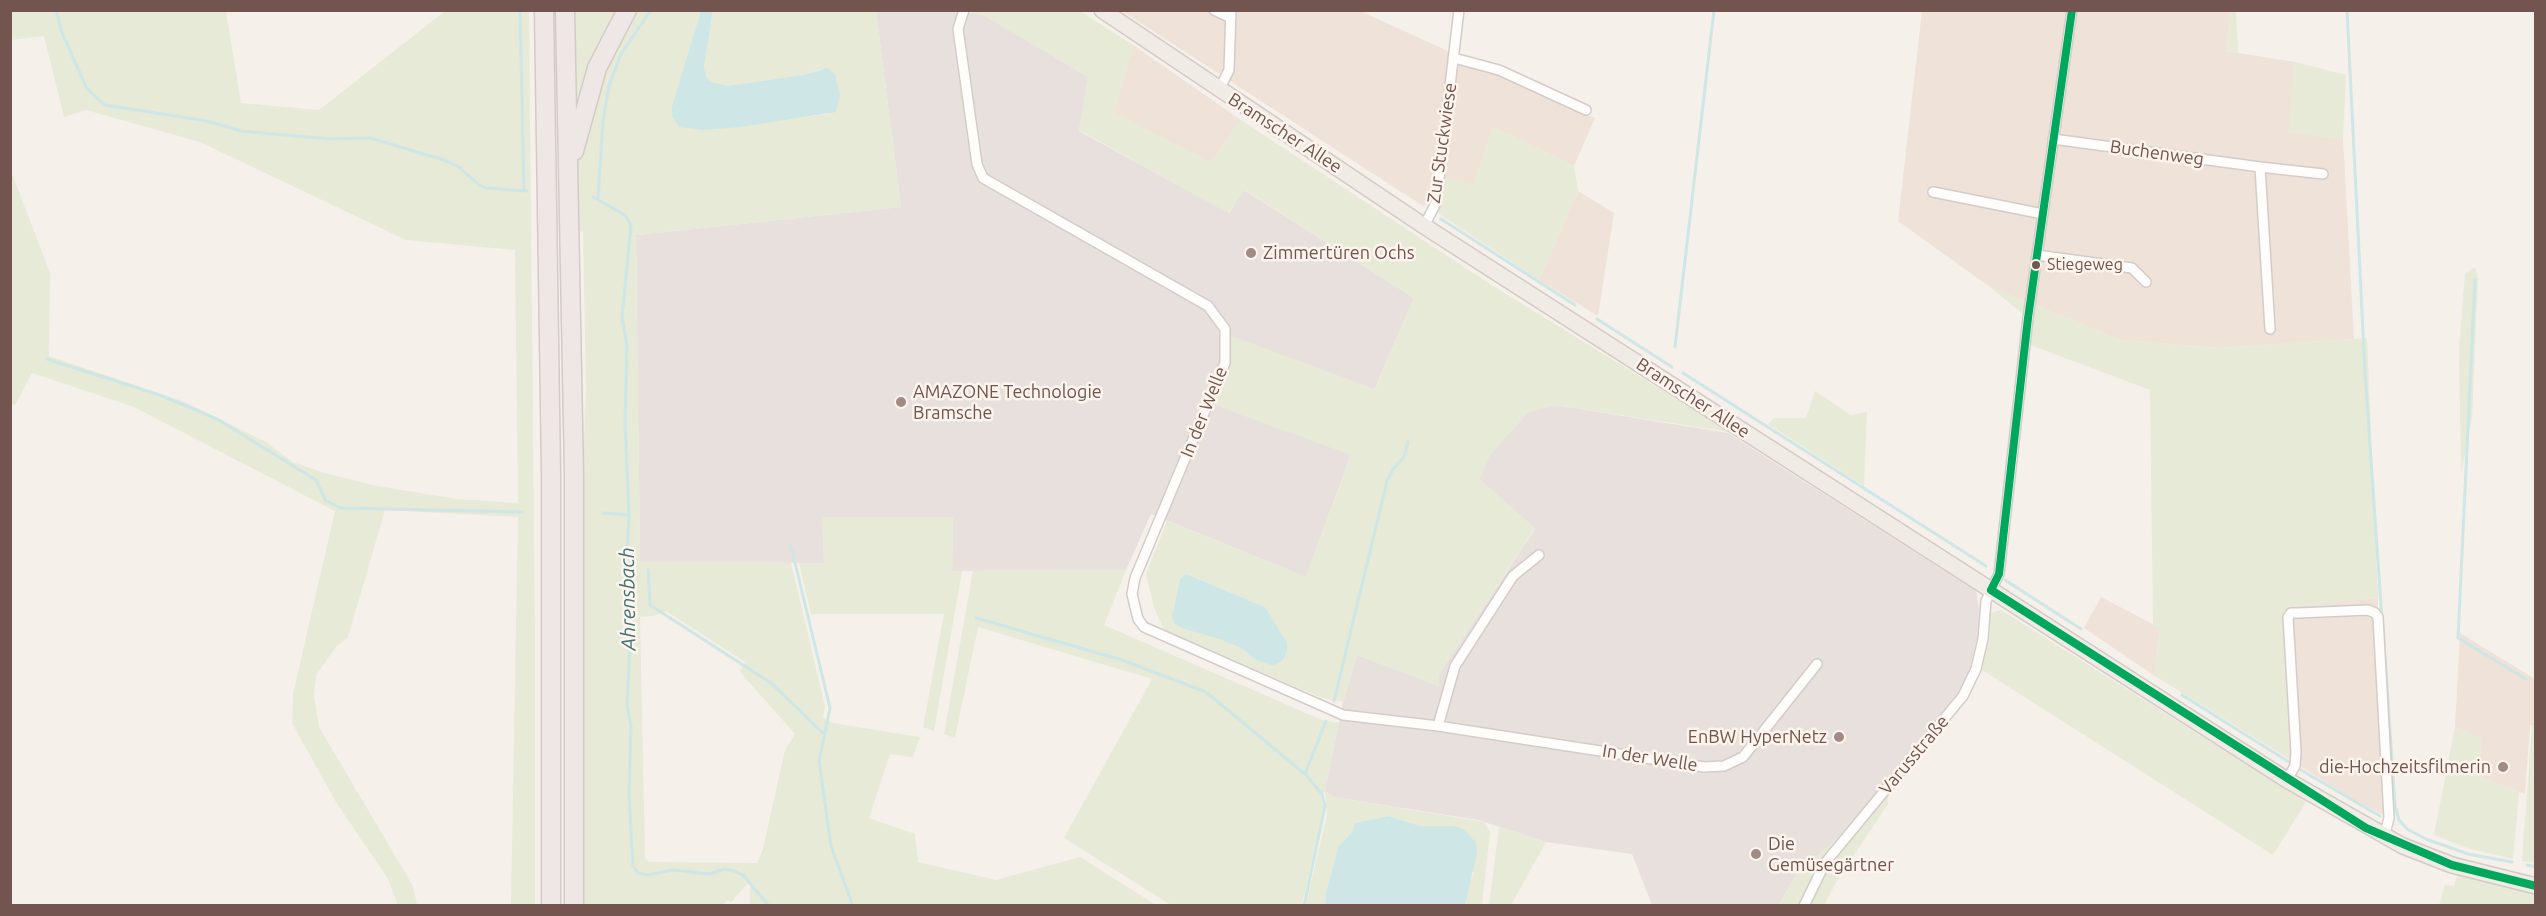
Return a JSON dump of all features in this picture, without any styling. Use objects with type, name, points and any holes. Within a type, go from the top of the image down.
[{"type":"highway","points":[[544,10],[551,449],[551,906]]},
{"type":"highway","points":[[565,10],[574,475],[574,906]]},
{"type":"highway","points":[[569,172],[597,68],[627,10]]},
{"type":"main road","name":"Bramscher Allee","points":[[1101,10],[1424,225],[2287,780],[2384,837],[2452,865],[2535,886]]},
{"type":"street","name":"In der Welle","points":[[964,10],[958,29],[977,165],[983,178],[1208,306],[1225,329],[1225,363],[1136,578],[1132,594],[1138,619],[1144,627],[1343,715],[1438,726],[1704,767],[1724,766],[1743,757],[1817,664]]},
{"type":"street","points":[[1214,10],[1231,14],[1229,70],[1219,90]]},
{"type":"street","name":"Zur Stuckwiese","points":[[1424,225],[1436,203],[1460,10]]},
{"type":"street","points":[[1991,590],[1999,574],[2037,255],[2073,10]]},
{"type":"street","name":"Zur Stuckwiese","points":[[1454,58],[1498,70],[1586,111]]},
{"type":"street","name":"Buchenweg","points":[[2053,139],[2323,174]]},
{"type":"street","points":[[2260,167],[2270,328]]},
{"type":"street","points":[[1933,192],[2043,214]]},
{"type":"street","points":[[2037,255],[2132,268],[2146,282]]},
{"type":"street","points":[[1438,726],[1455,666],[1513,576],[1539,555]]},
{"type":"street","name":"Varusstraße","points":[[1804,906],[1825,863],[1963,696],[1976,669],[1983,639],[1986,601],[1991,590]]},
{"type":"street","points":[[2287,780],[2295,766],[2296,752],[2288,617],[2291,613],[2368,610],[2375,613],[2378,617],[2389,818],[2384,837]]},
{"type":"shaded area","points":[[876,11],[958,11],[984,15],[1088,77],[1079,131],[1229,213],[1244,190],[1414,298],[1376,386],[1306,577],[1151,514],[1126,570],[952,571],[953,517],[823,517],[824,563],[640,562],[636,235],[901,207]]},
{"type":"shaded area","points":[[1122,11],[1360,11],[1595,118],[1574,166],[1493,127],[1474,185],[1434,175],[1430,202],[1423,206]]},
{"type":"shaded area","points":[[1922,11],[2230,11],[2226,51],[2295,62],[2289,132],[2343,139],[2354,339],[2217,348],[2121,340],[1990,287],[1898,221]]},
{"type":"shaded area","points":[[1133,45],[1241,120],[1211,163],[1114,113]]},
{"type":"shaded area","points":[[1578,191],[1614,213],[1598,316],[1539,280]]},
{"type":"shaded area","points":[[1555,405],[1728,433],[1976,591],[1979,608],[1977,639],[1969,672],[1958,694],[1851,826],[1796,875],[1779,905],[1652,905],[1632,854],[1546,842],[1478,820],[1333,797],[1325,791],[1343,702],[1357,655],[1439,686],[1439,674],[1535,529],[1479,479],[1490,455],[1528,412]]},
{"type":"shaded area","points":[[2101,597],[2160,628],[2155,676],[2084,628]]},
{"type":"shaded area","points":[[2378,598],[2389,818],[2349,797],[2289,759],[2284,607]]},
{"type":"shaded area","points":[[2460,633],[2535,679],[2535,726],[2530,725],[2525,794],[2479,777],[2481,739],[2455,727]]},
{"type":"green space","points":[[974,10],[1080,11],[1133,45],[1114,113],[1211,163],[1241,120],[1490,284],[1730,432],[1555,405],[1528,412],[1490,455],[1479,479],[1535,528],[1439,674],[1439,686],[1357,655],[1343,702],[1322,698],[1164,630],[1154,607],[1146,574],[1167,521],[1306,577],[1351,455],[1214,405],[1230,362],[1229,335],[1375,389],[1414,298],[1245,190],[1228,213],[1079,130],[1088,77],[984,15],[972,13]],"holes":[[[1186,574],[1265,607],[1254,659],[1243,649],[1172,616],[1180,579]]]},
{"type":"green space","points":[[10,11],[226,11],[241,103],[319,110],[445,11],[529,11],[535,905],[511,905],[518,517],[385,510],[348,637],[336,647],[316,675],[314,696],[319,727],[413,886],[417,905],[398,905],[388,879],[336,802],[292,723],[293,694],[335,511],[134,407],[32,373],[15,405],[11,404],[11,171],[50,273],[49,356],[185,402],[266,442],[293,462],[321,472],[377,486],[457,499],[518,503],[515,250],[406,240],[200,142],[86,110],[64,117],[44,36],[11,40]]},
{"type":"green space","points":[[572,11],[701,11],[672,116],[704,130],[829,114],[822,69],[803,75],[727,86],[711,82],[706,77],[704,66],[713,11],[876,11],[901,207],[636,235],[640,562],[791,563],[825,706],[823,718],[832,723],[920,737],[913,757],[890,754],[869,818],[915,834],[918,862],[996,880],[1080,857],[1156,905],[750,905],[750,881],[731,902],[727,900],[723,905],[584,905],[583,464],[586,390],[583,232],[570,228]],"holes":[[[666,611],[745,662],[740,672],[795,734],[785,750],[763,849],[757,863],[649,862],[645,858],[640,617],[653,616]]]},
{"type":"green space","points":[[2230,11],[2236,11],[2238,53],[2226,51]]},
{"type":"green space","points":[[2295,62],[2346,75],[2343,139],[2288,132]]},
{"type":"green space","points":[[1493,127],[1574,166],[1578,191],[1539,280],[1439,214],[1440,176],[1474,185]]},
{"type":"green space","points":[[2475,267],[2478,278],[2472,418],[2461,475],[2459,348],[2465,274]]},
{"type":"green space","points":[[1990,287],[2121,340],[2217,348],[2367,338],[2378,598],[2284,607],[2289,759],[2155,676],[2160,629],[2153,625],[2150,390],[2025,343],[2028,318]]},
{"type":"green space","points":[[1815,391],[1851,415],[1867,412],[1864,486],[1768,424],[1774,418],[1806,418]]},
{"type":"green space","points":[[822,517],[953,517],[952,571],[962,571],[934,731],[923,727],[944,614],[811,614],[799,563],[824,563]]},
{"type":"green space","points":[[1126,570],[1104,625],[1322,720],[1339,723],[1325,791],[1333,797],[1484,822],[1490,832],[1482,905],[1465,905],[1468,885],[1474,873],[1455,826],[1420,826],[1389,816],[1355,823],[1352,832],[1338,847],[1325,905],[1306,905],[1327,814],[1325,792],[1320,794],[1324,807],[1302,905],[1171,905],[1064,838],[1152,679],[978,627],[955,738],[944,734],[973,571]]},
{"type":"green space","points":[[2001,610],[2306,802],[2273,855],[1982,670],[1990,636],[1991,613]]},
{"type":"green space","points":[[2532,725],[2536,726],[2535,863],[2522,861]]},
{"type":"green space","points":[[2455,727],[2481,739],[2479,777],[2519,792],[2513,859],[2467,848],[2434,835]]},
{"type":"green space","points":[[1888,793],[1888,804],[1838,879],[1824,905],[1779,906],[1796,875],[1851,826],[1859,830]]},
{"type":"green space","points":[[1499,827],[1546,842],[1511,905],[1489,905]]},
{"type":"green space","points":[[2457,875],[2535,894],[2535,905],[2439,905],[2445,885],[2454,886]]},
{"type":"water","points":[[701,11],[713,11],[704,66],[706,77],[711,82],[727,86],[803,75],[828,68],[835,75],[840,94],[836,112],[740,127],[704,130],[679,127],[672,116],[672,107]]},
{"type":"water","points":[[1186,574],[1265,607],[1287,643],[1287,651],[1283,660],[1273,666],[1254,659],[1243,649],[1220,639],[1182,628],[1174,623],[1172,616],[1180,579]]},
{"type":"water","points":[[1389,816],[1420,826],[1455,826],[1465,830],[1476,843],[1477,853],[1465,905],[1325,905],[1338,847],[1352,832],[1355,823]]},
{"type":"waterway","points":[[56,10],[61,30],[87,89],[105,105],[207,121],[241,131],[331,139],[370,138],[444,160],[459,167],[479,185],[486,188],[527,191]]},
{"type":"waterway","points":[[520,10],[524,191]]},
{"type":"waterway","points":[[598,198],[603,121],[609,86],[621,54],[651,10]]},
{"type":"waterway","points":[[1675,347],[1714,10]]},
{"type":"waterway","points":[[2347,10],[2365,372],[2382,620]]},
{"type":"waterway","name":"Ahrensbach","points":[[593,197],[625,215],[631,225],[622,318],[627,345],[625,423],[629,515],[625,588],[630,644],[627,705],[631,726],[629,796],[633,866],[638,873],[648,875],[672,870],[710,874],[724,869],[734,871],[743,875],[769,906]]},
{"type":"waterway","points":[[1441,219],[1575,305]]},
{"type":"waterway","points":[[2475,280],[2458,638],[2526,679]]},
{"type":"waterway","points":[[1597,319],[1672,367]]},
{"type":"waterway","points":[[47,359],[165,397],[217,419],[316,480],[326,501],[341,508],[523,512]]},
{"type":"waterway","points":[[1683,373],[1986,566]]},
{"type":"waterway","points":[[1334,701],[1387,481],[1393,469],[1404,457],[1408,442]]},
{"type":"waterway","points":[[604,513],[629,515]]},
{"type":"waterway","points":[[791,546],[830,708],[819,761],[831,846],[853,906]]},
{"type":"waterway","points":[[648,570],[650,605],[771,683],[824,734]]},
{"type":"waterway","points":[[2005,580],[2081,629]]},
{"type":"waterway","points":[[976,618],[1122,660],[1206,692],[1306,775],[1322,794],[1325,806],[1304,906]]},
{"type":"waterway","points":[[2383,626],[2395,806],[2399,820],[2407,829],[2426,839],[2468,854],[2512,862]]},
{"type":"waterway","points":[[2182,695],[2289,762]]},
{"type":"waterway","points":[[1305,774],[1326,721]]},
{"type":"waterway","points":[[2301,770],[2380,816]]},
{"type":"waterway","points":[[2527,865],[2536,867]]},
{"type":"transit line","points":[[1991,590],[1999,574],[2028,318],[2072,10]]},
{"type":"transit line","points":[[1991,590],[2366,828],[2452,865],[2536,886]]},
{"type":"place","name":"Zimmertüren Ochs","points":[[1251,253]]},
{"type":"place","name":"Stiegeweg","points":[[2036,265]]},
{"type":"place","name":"AMAZONE Technologie Bramsche","points":[[901,402]]},
{"type":"place","name":"EnBW HyperNetz","points":[[1839,737]]},
{"type":"place","name":"die-Hochzeitsfilmerin","points":[[2503,767]]},
{"type":"place","name":"Die Gemüsegärtner","points":[[1756,854]]}]
